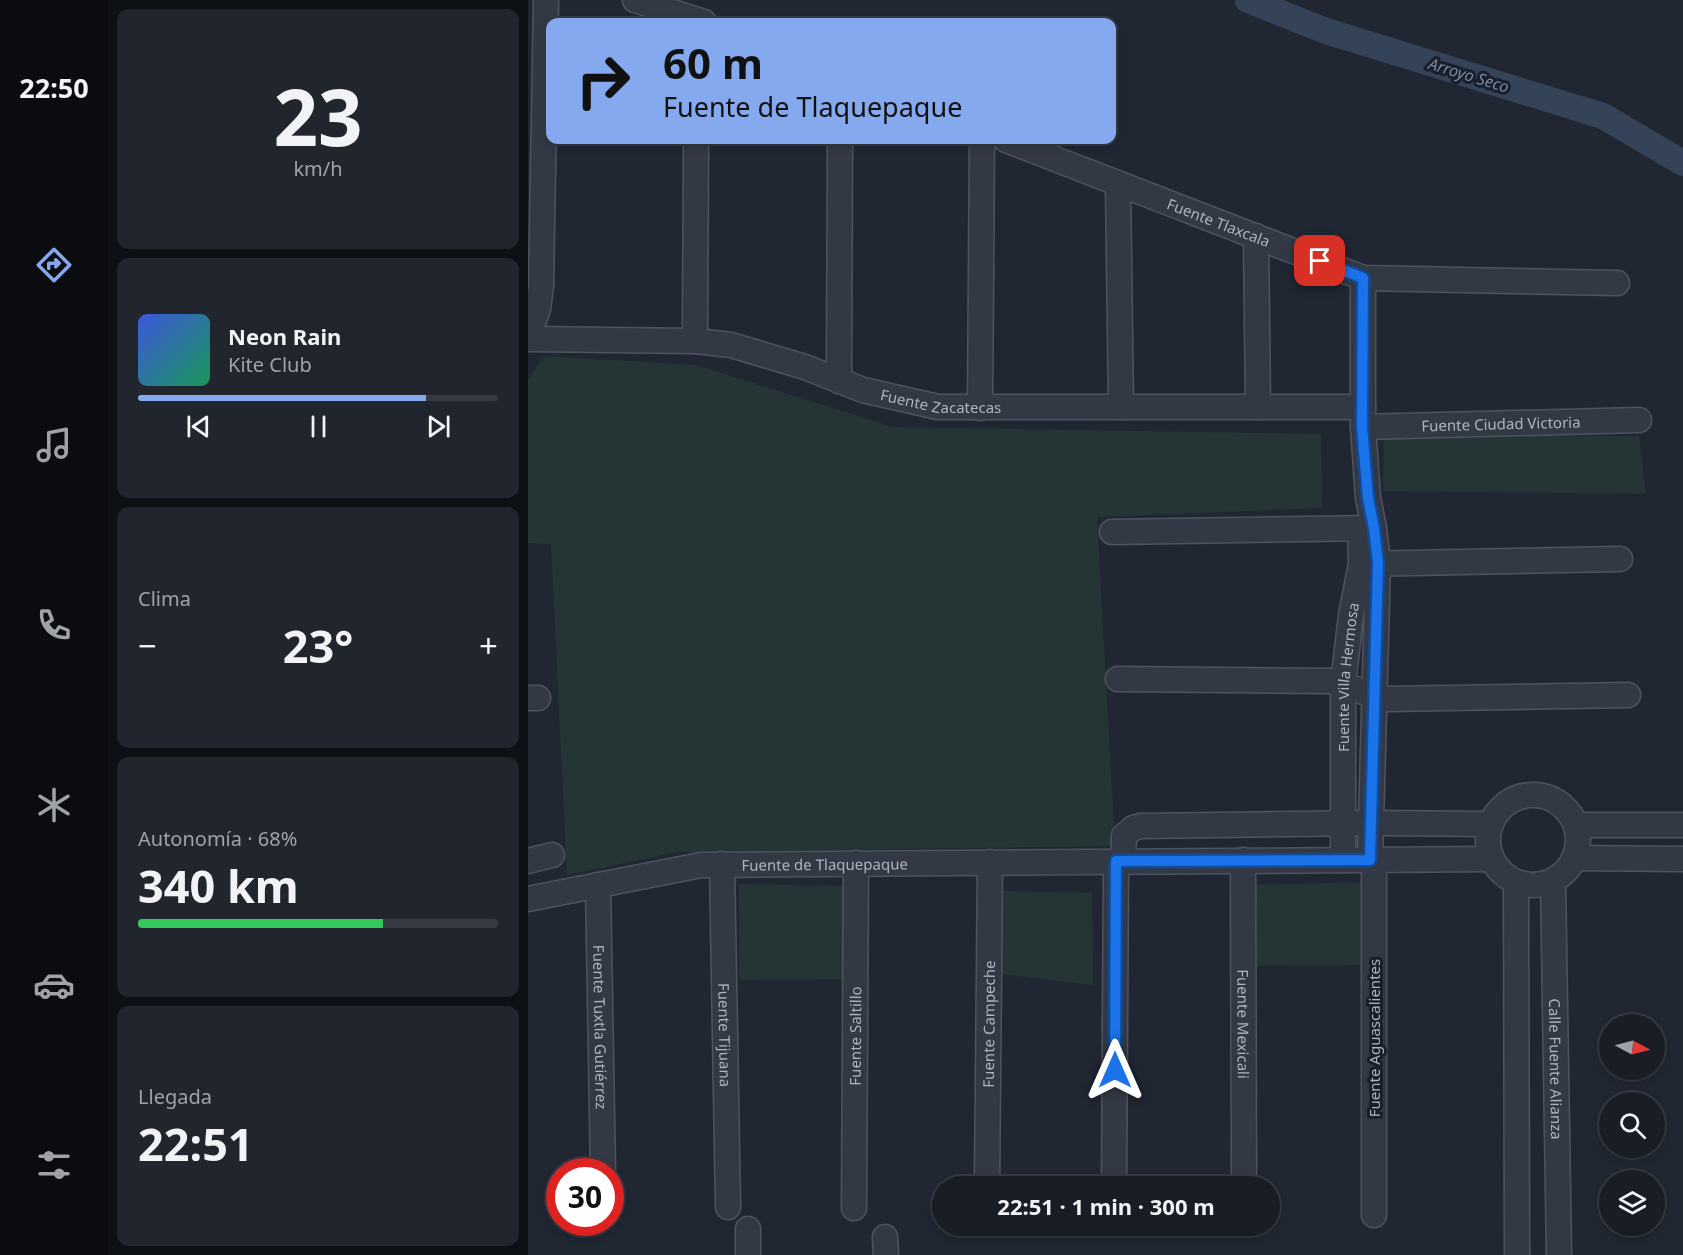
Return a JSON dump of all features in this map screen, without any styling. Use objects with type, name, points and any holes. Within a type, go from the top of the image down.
[{"type":"street","points":[[528,338],[538,309],[541,286],[546,0]]},
{"type":"street","points":[[635,0],[687,18]]},
{"type":"street","points":[[695,341],[696,144]]},
{"type":"street","points":[[839,381],[840,144]]},
{"type":"street","points":[[980,408],[982,144]]},
{"type":"street","name":"Fuente Tlaxcala","points":[[1016,144],[1363,278],[1617,283]]},
{"type":"street","points":[[1118,183],[1121,407]]},
{"type":"street","points":[[1256,236],[1258,407]]},
{"type":"street","name":"Fuente Villa Hermosa","points":[[1363,278],[1363,417],[1376,677],[1373,697],[1372,860]]},
{"type":"street","name":"Fuente Zacatecas","points":[[528,338],[695,341],[731,345],[768,354],[839,381],[891,397],[938,407],[1258,407],[1363,417]]},
{"type":"street","name":"Fuente Ciudad Victoria","points":[[1363,417],[1639,420]]},
{"type":"street","points":[[1112,532],[1367,528]]},
{"type":"street","points":[[1369,563],[1620,559]]},
{"type":"street","name":"Fuente Villa Hermosa","points":[[1343,859],[1343,684],[1351,615],[1369,563]]},
{"type":"street","points":[[1118,679],[1330,681],[1373,697],[1388,699],[1628,695]]},
{"type":"street","points":[[1526,795],[1541,795],[1556,801],[1568,811],[1576,825],[1578,836],[1574,858],[1569,867],[1553,881],[1541,885],[1516,882],[1498,869],[1492,859],[1489,836],[1491,824],[1499,811],[1511,801],[1526,795]]},
{"type":"street","points":[[1114,1176],[1120,861],[1124,836],[1133,828],[1140,826],[1491,824]]},
{"type":"street","points":[[1576,825],[1683,825]]},
{"type":"street","points":[[528,861],[552,855]]},
{"type":"street","points":[[1574,858],[1683,859]]},
{"type":"street","name":"Fuente de Tlaquepaque","points":[[528,899],[669,870],[722,864],[1492,859]]},
{"type":"street","name":"Fuente Mexicali","points":[[1243,860],[1244,1176]]},
{"type":"street","name":"Fuente Aguascalientes","points":[[1372,860],[1374,1215]]},
{"type":"street","name":"Fuente Campeche","points":[[987,1176],[990,862]]},
{"type":"street","name":"Fuente Saltillo","points":[[854,1208],[856,863]]},
{"type":"street","name":"Fuente Tijuana","points":[[722,864],[728,1207]]},
{"type":"street","name":"Calle Fuente Alianza","points":[[1553,881],[1559,1255]]},
{"type":"street","points":[[1516,882],[1517,1255]]},
{"type":"street","name":"Fuente Tuxtla Gutiérrez","points":[[598,885],[603,1158]]},
{"type":"street","points":[[748,1229],[748,1255]]},
{"type":"shaded area","points":[[544,356],[696,365],[893,427],[1321,434],[1322,508],[1097,517],[1115,846],[678,852],[567,875],[551,544],[528,543],[528,380]]},
{"type":"shaded area","points":[[1384,435],[1639,436],[1646,494],[1383,491]]},
{"type":"shaded area","points":[[1365,882],[1365,965],[1256,966],[1256,885]]},
{"type":"shaded area","points":[[739,884],[845,886],[844,979],[739,980]]},
{"type":"shaded area","points":[[1002,891],[1092,893],[1093,985],[1002,974]]},
{"type":"waterway","name":"Arroyo Seco","points":[[1248,0],[1326,31],[1603,116],[1683,163]]},
{"type":"route","points":[[1115,1070],[1116,861],[1370,860],[1378,563],[1368,498],[1362,427],[1363,278],[1320,261]]}]
